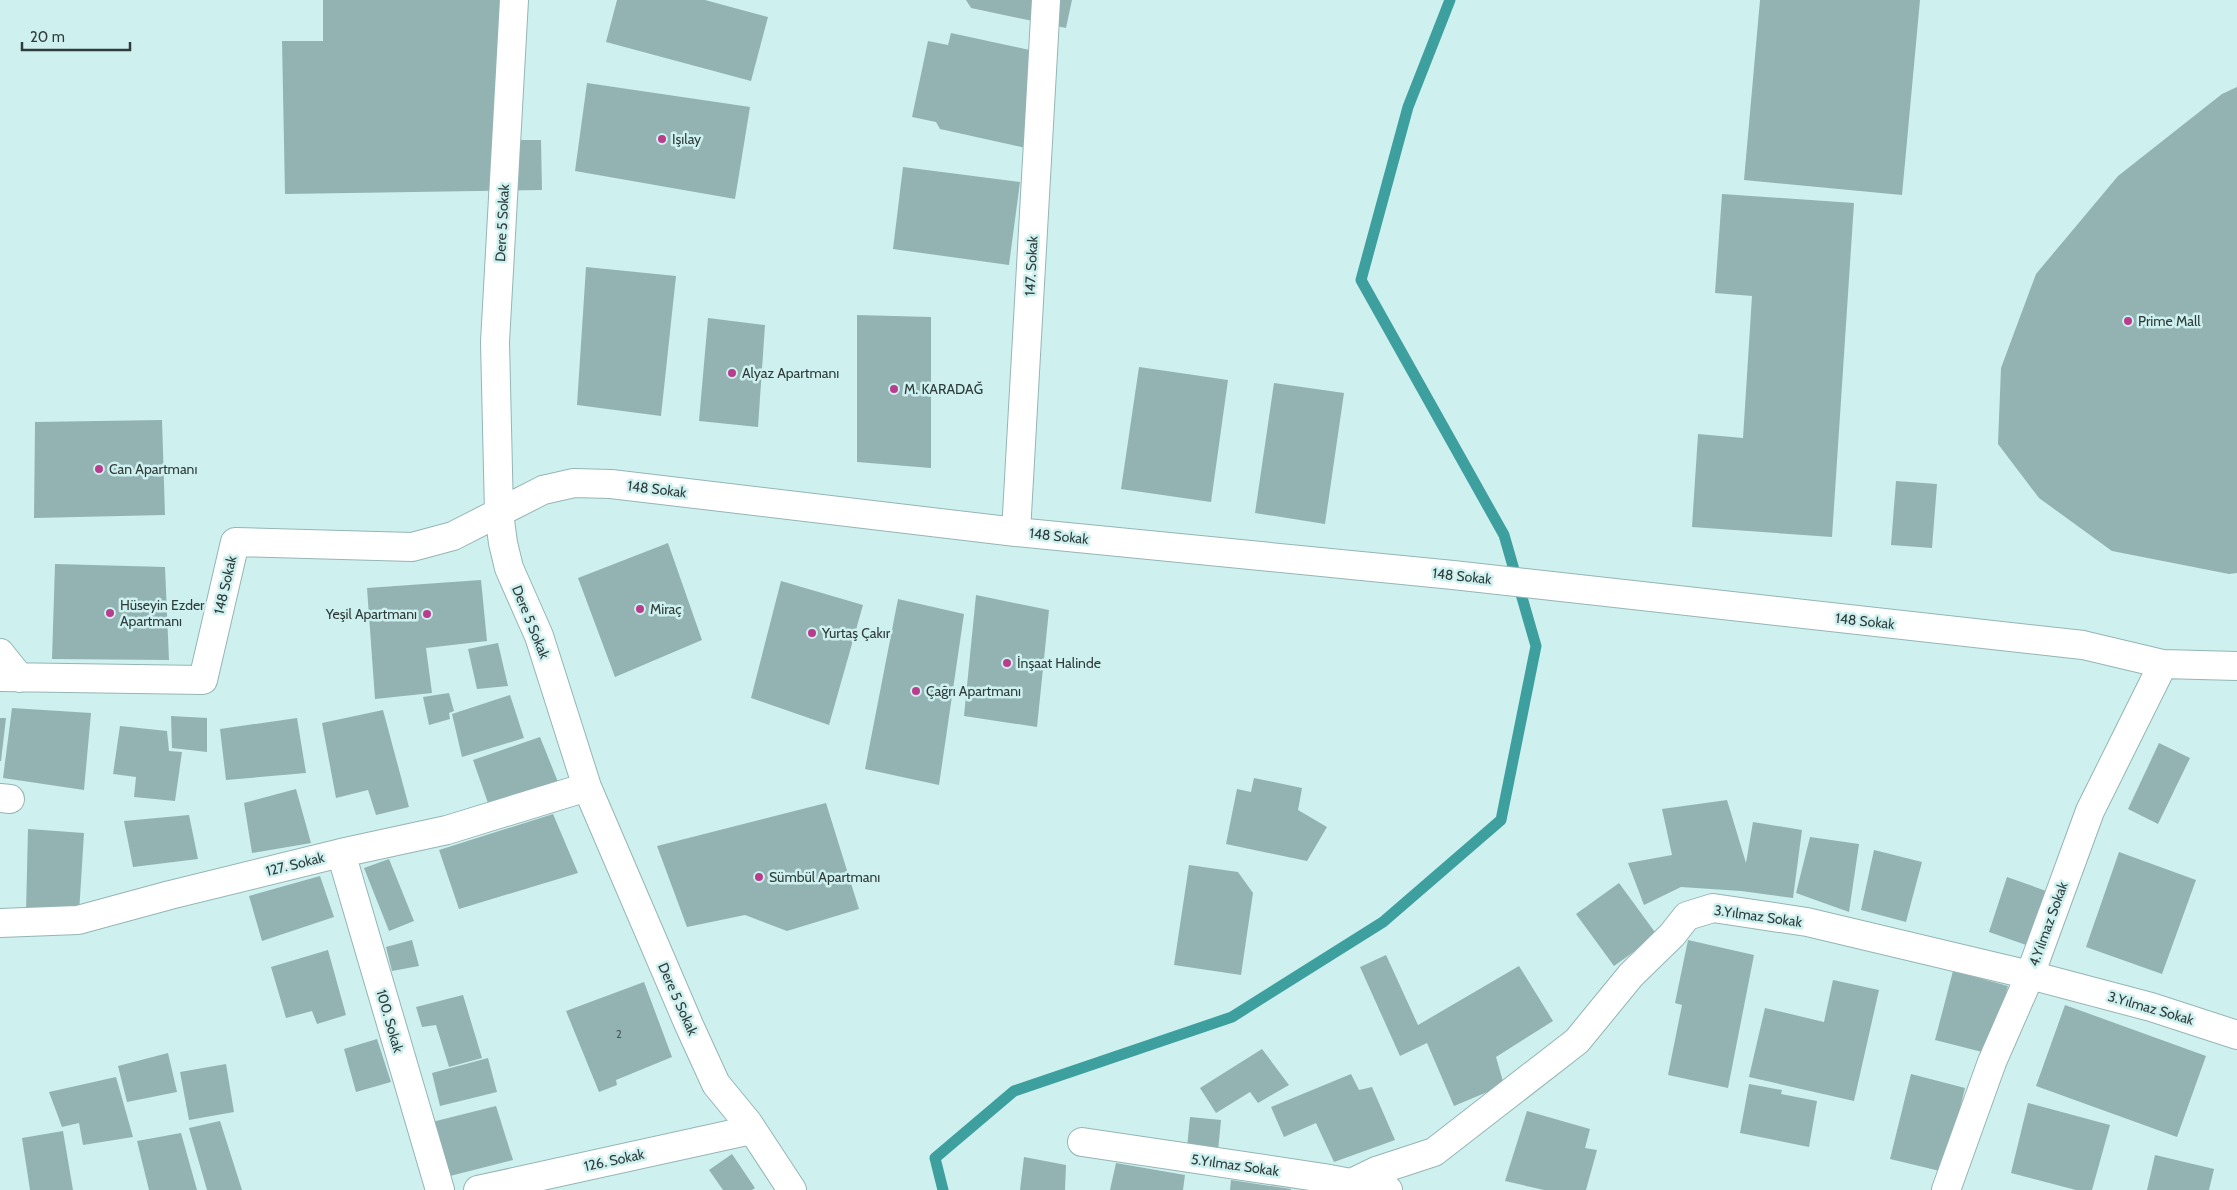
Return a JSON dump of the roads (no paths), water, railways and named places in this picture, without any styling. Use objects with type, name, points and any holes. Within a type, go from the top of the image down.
[{"type":"street","name":"Dere 5 Sokak","points":[[514,0],[495,342],[499,513],[509,568],[539,636],[587,786],[716,1084],[748,1123],[750,1130],[792,1190]]},
{"type":"street","name":"147. Sokak","points":[[1016,532],[1046,0]]},
{"type":"street","name":"148 Sokak","points":[[10,677],[203,680],[235,542],[412,546],[453,536],[544,490],[574,483],[611,484],[1016,532],[1453,575],[2083,645],[2162,664],[2237,666]]},
{"type":"street","points":[[0,653],[10,677]]},
{"type":"street","name":"4.Yılmaz Sokak","points":[[1946,1190],[1992,1062],[2030,975],[2090,811],[2162,664]]},
{"type":"street","name":"127. Sokak","points":[[0,923],[78,920],[341,852],[448,830],[587,786]]},
{"type":"street","name":"100. Sokak","points":[[341,852],[440,1190]]},
{"type":"street","name":"3.Yılmaz Sokak","points":[[1343,1186],[1376,1171],[1434,1152],[1577,1041],[1630,976],[1672,935],[1687,916],[1713,908],[1807,922],[2030,975],[2151,1007],[2237,1035]]},
{"type":"street","name":"126. Sokak","points":[[478,1190],[750,1130]]},
{"type":"street","name":"5.Yılmaz Sokak","points":[[1082,1142],[1343,1186],[1388,1190]]},
{"type":"waterway","points":[[943,1190],[935,1158],[1014,1091],[1232,1017],[1383,922],[1501,820],[1536,646],[1504,535],[1361,280],[1408,107],[1450,0]]},
{"type":"place","name":"Işılay","points":[[662,139]]},
{"type":"place","name":"Prime Mall","points":[[2128,321]]},
{"type":"place","name":"Alyaz Apartmanı","points":[[732,373]]},
{"type":"place","name":"M. KARADAĞ","points":[[894,389]]},
{"type":"place","name":"Can Apartmanı","points":[[99,469]]},
{"type":"place","name":"Miraç","points":[[640,609]]},
{"type":"place","name":"Hüseyin Ezder Apartmanı","points":[[110,613]]},
{"type":"place","name":"Yeşil Apartmanı","points":[[427,614]]},
{"type":"place","name":"Yurtaş Çakır","points":[[812,633]]},
{"type":"place","name":"İnşaat Halinde","points":[[1007,663]]},
{"type":"place","name":"Çağrı Apartmanı","points":[[916,691]]},
{"type":"place","name":"Sümbül Apartmanı","points":[[759,877]]}]
